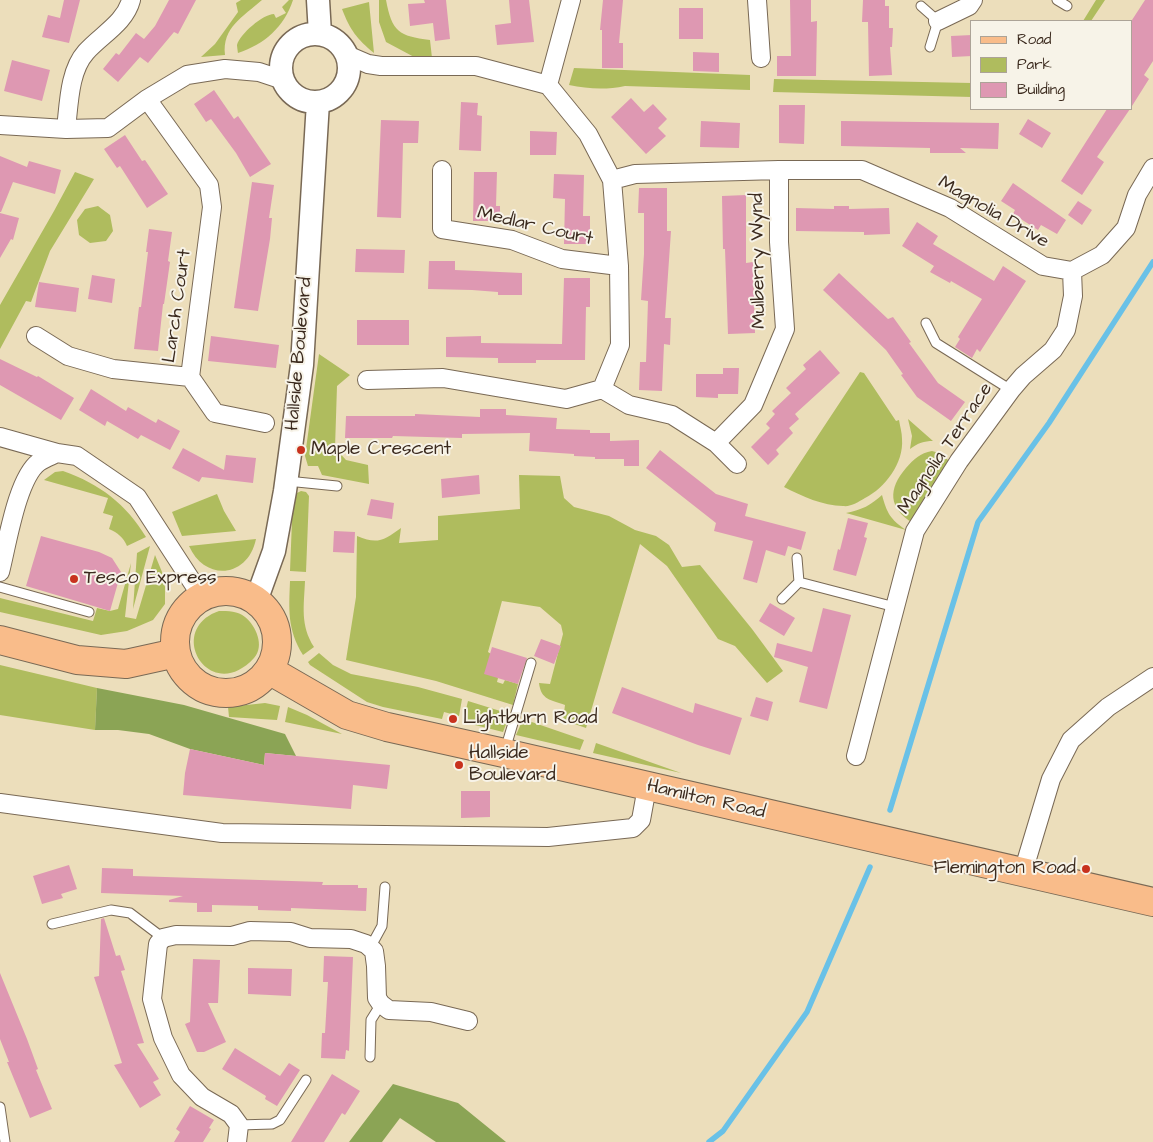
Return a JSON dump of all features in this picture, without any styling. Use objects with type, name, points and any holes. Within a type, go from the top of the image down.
[{"type":"main road","points":[[216,592],[234,592],[256,601],[272,620],[278,639],[274,663],[254,684],[236,692],[215,693],[197,683],[183,670],[176,653],[174,636],[188,607],[202,597],[216,592]]},
{"type":"main road","points":[[0,640],[77,660],[126,664],[176,653]]},
{"type":"main road","name":"Hamilton Road","points":[[269,670],[331,706],[366,722],[1153,902]]},
{"type":"street","points":[[66,129],[72,81],[85,53],[116,25],[130,5],[131,0]]},
{"type":"street","points":[[318,0],[320,34]]},
{"type":"street","points":[[548,85],[571,0]]},
{"type":"street","points":[[757,0],[761,58]]},
{"type":"street","points":[[938,21],[969,6],[973,0]]},
{"type":"street","points":[[347,55],[350,73],[342,90],[330,99],[310,102],[298,98],[286,87],[283,80],[282,60],[289,46],[301,37],[320,34],[332,38],[347,55],[368,64],[382,66],[476,66],[548,85],[588,134],[612,180],[619,266],[620,345],[602,389]]},
{"type":"street","points":[[0,125],[66,129],[108,128],[147,99],[187,75],[225,68],[259,72],[283,80]]},
{"type":"street","name":"Larch Court","points":[[36,336],[68,356],[113,369],[190,377],[212,207],[209,185],[147,99]]},
{"type":"street","name":"Hallside Boulevard","points":[[256,601],[274,551],[287,481],[302,365],[318,102]]},
{"type":"street","points":[[1072,271],[1102,255],[1126,228],[1137,195],[1153,168]]},
{"type":"street","name":"Medlar Court","points":[[442,170],[442,229],[512,240],[562,259],[619,266]]},
{"type":"street","name":"Mulberry Wynd","points":[[716,442],[753,405],[786,329],[779,242],[780,170]]},
{"type":"street","name":"Magnolia Drive","points":[[612,180],[635,174],[862,170],[950,208],[1043,266],[1072,271]]},
{"type":"street","name":"Magnolia Terrace","points":[[856,756],[915,531],[958,461],[1011,390],[1023,376],[1053,350],[1066,330],[1073,296],[1072,271]]},
{"type":"street","points":[[190,377],[215,413],[265,423]]},
{"type":"street","points":[[367,380],[443,378],[566,399],[602,389],[629,405],[672,415],[716,442],[737,464]]},
{"type":"street","points":[[0,437],[57,453],[78,456],[137,497],[202,597]]},
{"type":"street","points":[[0,572],[19,496],[25,480],[38,463],[57,453]]},
{"type":"street","points":[[1023,872],[1051,779],[1071,740],[1108,707],[1153,677]]},
{"type":"street","points":[[0,803],[222,833],[548,837],[633,828],[641,820],[647,787]]},
{"type":"street","points":[[238,1133],[231,1114],[202,1097],[181,1075],[163,1038],[152,999],[158,944],[163,938],[176,934],[232,936],[250,931],[291,932],[310,938],[351,939],[366,944],[374,951],[377,998],[381,1004],[390,1010],[431,1012],[468,1021]]},
{"type":"lane","points":[[1057,0],[1067,6]]},
{"type":"lane","points":[[921,6],[938,21],[930,47]]},
{"type":"lane","points":[[926,323],[936,343],[1011,390]]},
{"type":"lane","points":[[287,481],[336,486]]},
{"type":"lane","points":[[782,599],[799,582],[797,558]]},
{"type":"lane","points":[[799,582],[895,607]]},
{"type":"lane","points":[[0,587],[88,612]]},
{"type":"lane","points":[[504,753],[531,663]]},
{"type":"lane","points":[[370,948],[382,926],[385,888]]},
{"type":"lane","points":[[52,924],[111,910],[130,913],[163,938]]},
{"type":"lane","points":[[370,1057],[370,1020],[381,1004]]},
{"type":"lane","points":[[238,1133],[280,1120],[306,1080]]},
{"type":"lane","points":[[0,1107],[5,1142]]},
{"type":"green space","points":[[241,0],[262,0],[241,17],[230,30],[225,45],[225,55],[201,57],[215,44],[238,12],[236,3]]},
{"type":"green space","points":[[289,0],[293,0],[289,10],[279,26],[257,45],[238,53],[237,45],[247,30],[264,17],[274,14],[276,18],[286,13],[282,7]]},
{"type":"green space","points":[[379,0],[386,0],[391,19],[399,31],[411,37],[430,40],[432,58],[416,58],[386,42],[379,22]]},
{"type":"green space","points":[[1096,0],[1105,0],[1092,20],[1084,20]]},
{"type":"green space","points":[[369,2],[374,53],[355,34],[342,9]]},
{"type":"green space","points":[[574,68],[750,75],[750,90],[625,86],[583,87],[569,85]]},
{"type":"green space","points":[[774,79],[970,83],[970,97],[773,92]]},
{"type":"green space","points":[[75,172],[94,179],[50,251],[31,302],[26,301],[0,349],[0,305]]},
{"type":"green space","points":[[98,206],[110,215],[113,231],[106,241],[90,243],[79,235],[77,220],[85,209]]},
{"type":"green space","points":[[319,354],[350,375],[337,386],[335,448],[346,460],[368,465],[369,484],[322,475],[318,466],[308,466],[305,456]]},
{"type":"green space","points":[[860,372],[864,373],[896,421],[899,420],[902,448],[892,474],[872,494],[849,506],[835,506],[820,502],[784,487]]},
{"type":"green space","points":[[908,419],[933,441],[921,443],[910,449],[912,436]]},
{"type":"green space","points":[[932,451],[939,453],[952,463],[913,523],[895,505],[893,498],[896,483],[912,462],[921,455]]},
{"type":"green space","points":[[63,471],[89,482],[111,496],[130,515],[146,537],[127,546],[120,536],[109,529],[113,516],[103,513],[108,498],[44,480],[55,472]]},
{"type":"green space","points":[[519,475],[560,476],[564,498],[574,507],[609,516],[635,530],[656,536],[669,545],[682,567],[700,565],[783,671],[767,683],[735,646],[718,639],[667,566],[640,544],[586,728],[563,720],[565,705],[544,696],[540,689],[539,683],[550,684],[563,634],[561,625],[540,607],[502,601],[488,652],[491,654],[498,678],[497,682],[503,684],[505,680],[518,684],[513,705],[436,681],[346,660],[356,597],[357,536],[376,541],[390,536],[401,528],[399,543],[438,540],[438,516],[520,509]]},
{"type":"green space","points":[[301,491],[306,492],[309,496],[306,572],[290,571],[293,495]]},
{"type":"green space","points":[[217,494],[224,511],[236,531],[182,536],[172,512]]},
{"type":"green space","points":[[882,495],[890,515],[906,530],[846,513],[866,507]]},
{"type":"green space","points":[[256,539],[251,552],[244,562],[236,568],[226,571],[215,570],[205,566],[196,558],[189,546]]},
{"type":"green space","points":[[150,546],[133,609],[137,553]]},
{"type":"green space","points":[[155,555],[162,572],[165,587],[165,604],[153,620],[127,631],[101,635],[0,612],[0,598],[93,621],[97,608],[110,611],[118,609],[131,563],[125,617],[136,619]]},
{"type":"green space","points":[[290,581],[305,581],[305,623],[314,647],[303,655],[294,636],[290,619]]},
{"type":"green space","points":[[219,611],[236,612],[245,617],[256,631],[259,642],[259,648],[254,658],[238,671],[222,674],[209,669],[199,660],[194,647],[195,633],[203,620]]},
{"type":"green space","points":[[319,653],[333,665],[351,674],[418,687],[462,699],[459,716],[444,712],[442,719],[367,702],[310,665],[308,662]]},
{"type":"green space","points":[[0,665],[97,688],[95,730],[0,715]]},
{"type":"green space","points":[[97,688],[184,705],[285,734],[296,756],[265,753],[264,765],[190,749],[149,734],[118,730],[95,730]]},
{"type":"green space","points":[[468,701],[510,714],[503,732],[463,722]]},
{"type":"green space","points":[[265,703],[280,706],[277,720],[229,717],[228,707]]},
{"type":"green space","points":[[288,707],[307,715],[342,734],[285,722]]},
{"type":"green space","points":[[523,719],[584,740],[580,750],[516,735]]},
{"type":"green space","points":[[596,743],[681,773],[593,753]]},
{"type":"green space","points":[[393,1084],[458,1103],[506,1142],[436,1142],[400,1118],[382,1142],[349,1142]]},
{"type":"building","points":[[64,0],[80,0],[69,43],[42,37],[48,15],[60,18]]},
{"type":"building","points":[[169,0],[196,0],[178,34],[174,32],[148,63],[140,57],[118,82],[103,69],[116,53],[119,55],[136,33],[144,39],[155,26]]},
{"type":"building","points":[[424,0],[446,0],[450,39],[435,41],[433,23],[410,26],[408,4],[425,3]]},
{"type":"building","points":[[509,0],[529,0],[534,42],[497,45],[495,25],[511,23]]},
{"type":"building","points":[[603,0],[623,0],[619,43],[623,43],[623,68],[602,68],[602,30],[600,30]]},
{"type":"building","points":[[790,0],[811,0],[811,22],[817,21],[816,76],[777,76],[777,56],[791,56]]},
{"type":"building","points":[[863,0],[885,0],[885,6],[889,6],[889,28],[893,28],[892,47],[890,47],[892,75],[869,76],[868,22],[862,22]]},
{"type":"building","points":[[1145,0],[1153,0],[1153,61],[1144,75],[1149,79],[1133,104],[1133,20]]},
{"type":"building","points":[[679,8],[703,8],[703,39],[679,39]]},
{"type":"building","points":[[970,35],[970,56],[952,57],[951,36]]},
{"type":"building","points":[[693,52],[719,53],[719,72],[693,71]]},
{"type":"building","points":[[12,60],[50,70],[42,101],[4,91]]},
{"type":"building","points":[[214,90],[234,119],[238,116],[271,164],[250,177],[236,153],[211,119],[206,122],[194,104]]},
{"type":"building","points":[[631,98],[644,112],[653,104],[667,119],[658,128],[666,136],[646,154],[611,117]]},
{"type":"building","points":[[461,102],[478,103],[477,115],[482,116],[481,151],[459,150]]},
{"type":"building","points":[[779,105],[805,105],[804,144],[779,143]]},
{"type":"building","points":[[1106,110],[1129,110],[1097,157],[1104,162],[1082,195],[1061,181]]},
{"type":"building","points":[[1028,119],[1051,133],[1042,148],[1019,134]]},
{"type":"building","points":[[381,120],[419,121],[418,143],[403,143],[401,218],[377,217]]},
{"type":"building","points":[[701,121],[740,123],[739,148],[700,147]]},
{"type":"building","points":[[841,121],[999,123],[998,149],[960,148],[966,153],[930,153],[930,148],[841,146]]},
{"type":"building","points":[[530,131],[557,132],[556,155],[530,155]]},
{"type":"building","points":[[125,135],[142,161],[145,160],[168,194],[147,208],[120,166],[117,168],[104,149]]},
{"type":"building","points":[[0,156],[27,167],[29,161],[61,170],[55,194],[13,182],[0,212]]},
{"type":"building","points":[[474,172],[497,172],[496,206],[500,206],[500,221],[473,221]]},
{"type":"building","points":[[554,174],[584,175],[583,216],[590,216],[590,244],[564,244],[565,199],[553,198]]},
{"type":"building","points":[[252,182],[274,185],[269,218],[272,218],[270,239],[258,311],[234,308]]},
{"type":"building","points":[[1013,183],[1066,220],[1057,234],[1041,225],[1038,230],[1013,214],[1015,210],[1001,201]]},
{"type":"building","points":[[639,188],[667,188],[667,231],[671,231],[665,318],[671,318],[670,345],[664,344],[662,391],[639,390],[640,362],[646,362],[648,301],[641,300],[644,213],[638,213]]},
{"type":"building","points":[[746,195],[746,263],[753,262],[755,333],[728,334],[722,196]]},
{"type":"building","points":[[1078,201],[1092,210],[1082,225],[1068,215]]},
{"type":"building","points":[[834,206],[849,206],[849,209],[889,208],[890,234],[864,235],[864,232],[796,231],[796,208],[834,209]]},
{"type":"building","points":[[0,213],[19,218],[13,240],[11,239],[0,258]]},
{"type":"building","points":[[917,222],[938,236],[933,244],[994,281],[1003,266],[1026,281],[980,352],[977,349],[972,358],[955,347],[960,339],[958,337],[982,299],[951,281],[950,283],[930,272],[934,266],[902,246]]},
{"type":"building","points":[[149,229],[172,232],[168,261],[170,262],[158,351],[134,349],[148,252],[146,252]]},
{"type":"building","points":[[356,249],[405,250],[404,273],[355,272]]},
{"type":"building","points":[[429,261],[455,261],[455,270],[522,273],[522,295],[498,295],[498,292],[472,290],[428,289]]},
{"type":"building","points":[[839,273],[888,319],[893,317],[938,383],[965,402],[951,421],[917,397],[886,350],[823,290]]},
{"type":"building","points":[[92,275],[115,279],[112,303],[88,299]]},
{"type":"building","points":[[564,278],[590,278],[590,307],[586,307],[585,360],[536,360],[536,363],[498,363],[498,358],[446,357],[446,337],[481,336],[481,343],[562,344]]},
{"type":"building","points":[[39,282],[79,288],[76,312],[35,307]]},
{"type":"building","points":[[357,320],[409,320],[409,345],[357,345]]},
{"type":"building","points":[[211,336],[279,345],[276,368],[208,361]]},
{"type":"building","points":[[820,350],[840,373],[795,414],[799,419],[789,428],[793,433],[776,450],[779,454],[768,465],[751,447],[770,428],[766,424],[775,414],[772,411],[791,393],[786,388],[806,369],[803,365]]},
{"type":"building","points":[[0,359],[38,376],[74,398],[61,420],[0,385]]},
{"type":"building","points":[[723,368],[739,368],[738,394],[718,394],[718,398],[696,397],[696,374],[723,374]]},
{"type":"building","points":[[91,389],[126,411],[128,407],[156,423],[158,419],[180,431],[170,450],[141,435],[138,439],[107,421],[105,426],[79,410]]},
{"type":"building","points":[[480,409],[506,409],[506,415],[557,418],[556,429],[590,430],[590,433],[610,433],[610,441],[639,440],[639,466],[624,466],[624,459],[595,459],[595,457],[574,456],[574,454],[529,451],[530,433],[462,434],[462,438],[393,436],[392,438],[345,438],[346,416],[415,416],[415,414],[480,417]]},
{"type":"building","points":[[183,448],[224,470],[226,455],[256,458],[253,483],[202,477],[199,482],[172,468]]},
{"type":"building","points":[[660,450],[716,494],[748,504],[745,516],[806,532],[801,550],[788,546],[785,556],[766,550],[757,583],[743,579],[753,541],[714,531],[716,523],[646,468]]},
{"type":"building","points":[[479,475],[480,494],[442,498],[441,479]]},
{"type":"building","points":[[371,499],[394,503],[392,519],[367,515]]},
{"type":"building","points":[[848,518],[868,523],[864,537],[867,538],[856,576],[833,570]]},
{"type":"building","points":[[334,531],[355,532],[354,553],[333,552]]},
{"type":"building","name":"Tesco Express","points":[[41,536],[99,552],[112,558],[121,572],[110,611],[26,586]]},
{"type":"building","points":[[770,603],[795,618],[784,636],[759,621]]},
{"type":"building","points":[[823,608],[851,615],[827,709],[799,702],[808,667],[774,657],[777,643],[812,652]]},
{"type":"building","points":[[541,639],[561,646],[554,664],[534,656]]},
{"type":"building","points":[[492,647],[527,658],[518,684],[484,674]]},
{"type":"building","points":[[622,687],[693,713],[695,703],[742,718],[730,755],[612,713]]},
{"type":"building","points":[[756,697],[773,702],[768,721],[750,716]]},
{"type":"building","points":[[190,749],[264,765],[265,753],[390,765],[387,789],[353,785],[351,809],[183,795]]},
{"type":"building","points":[[461,791],[490,791],[490,817],[461,818]]},
{"type":"building","points":[[69,865],[77,889],[61,894],[63,898],[42,904],[33,876]]},
{"type":"building","points":[[102,868],[133,869],[133,876],[323,882],[322,885],[358,885],[358,888],[367,888],[366,911],[291,908],[291,911],[258,910],[258,906],[212,905],[212,912],[197,912],[197,903],[169,902],[169,900],[183,896],[101,893]]},
{"type":"building","points":[[104,918],[116,956],[120,955],[125,970],[121,971],[144,1043],[137,1044],[159,1079],[153,1082],[161,1095],[140,1108],[114,1065],[122,1063],[94,977],[99,976],[101,919]]},
{"type":"building","points":[[324,956],[353,957],[349,1051],[346,1050],[345,1059],[321,1058],[322,1033],[325,1033],[328,982],[323,982]]},
{"type":"building","points":[[193,959],[220,960],[218,1003],[208,1003],[226,1042],[204,1052],[197,1052],[185,1024],[190,1022]]},
{"type":"building","points":[[248,968],[292,969],[291,996],[248,994]]},
{"type":"building","points":[[0,973],[27,1039],[38,1069],[36,1070],[52,1109],[30,1118],[7,1062],[9,1062],[0,1039]]},
{"type":"building","points":[[235,1048],[280,1076],[289,1063],[300,1070],[277,1106],[265,1099],[266,1096],[222,1069]]},
{"type":"building","points":[[332,1074],[360,1091],[345,1115],[342,1113],[324,1142],[291,1142]]},
{"type":"building","points":[[190,1106],[214,1120],[209,1128],[211,1129],[203,1142],[174,1142],[180,1132],[176,1129]]},
{"type":"waterway","points":[[890,810],[978,522],[1049,423],[1153,262]]},
{"type":"waterway","points":[[709,1142],[723,1131],[807,1012],[870,867]]},
{"type":"place","name":"Maple Crescent","points":[[301,450]]},
{"type":"place","name":"Tesco Express","points":[[74,579]]},
{"type":"place","name":"Lightburn Road","points":[[453,719]]},
{"type":"place","name":"Hallside Boulevard","points":[[459,765]]},
{"type":"place","name":"Flemington Road","points":[[1086,869]]}]
